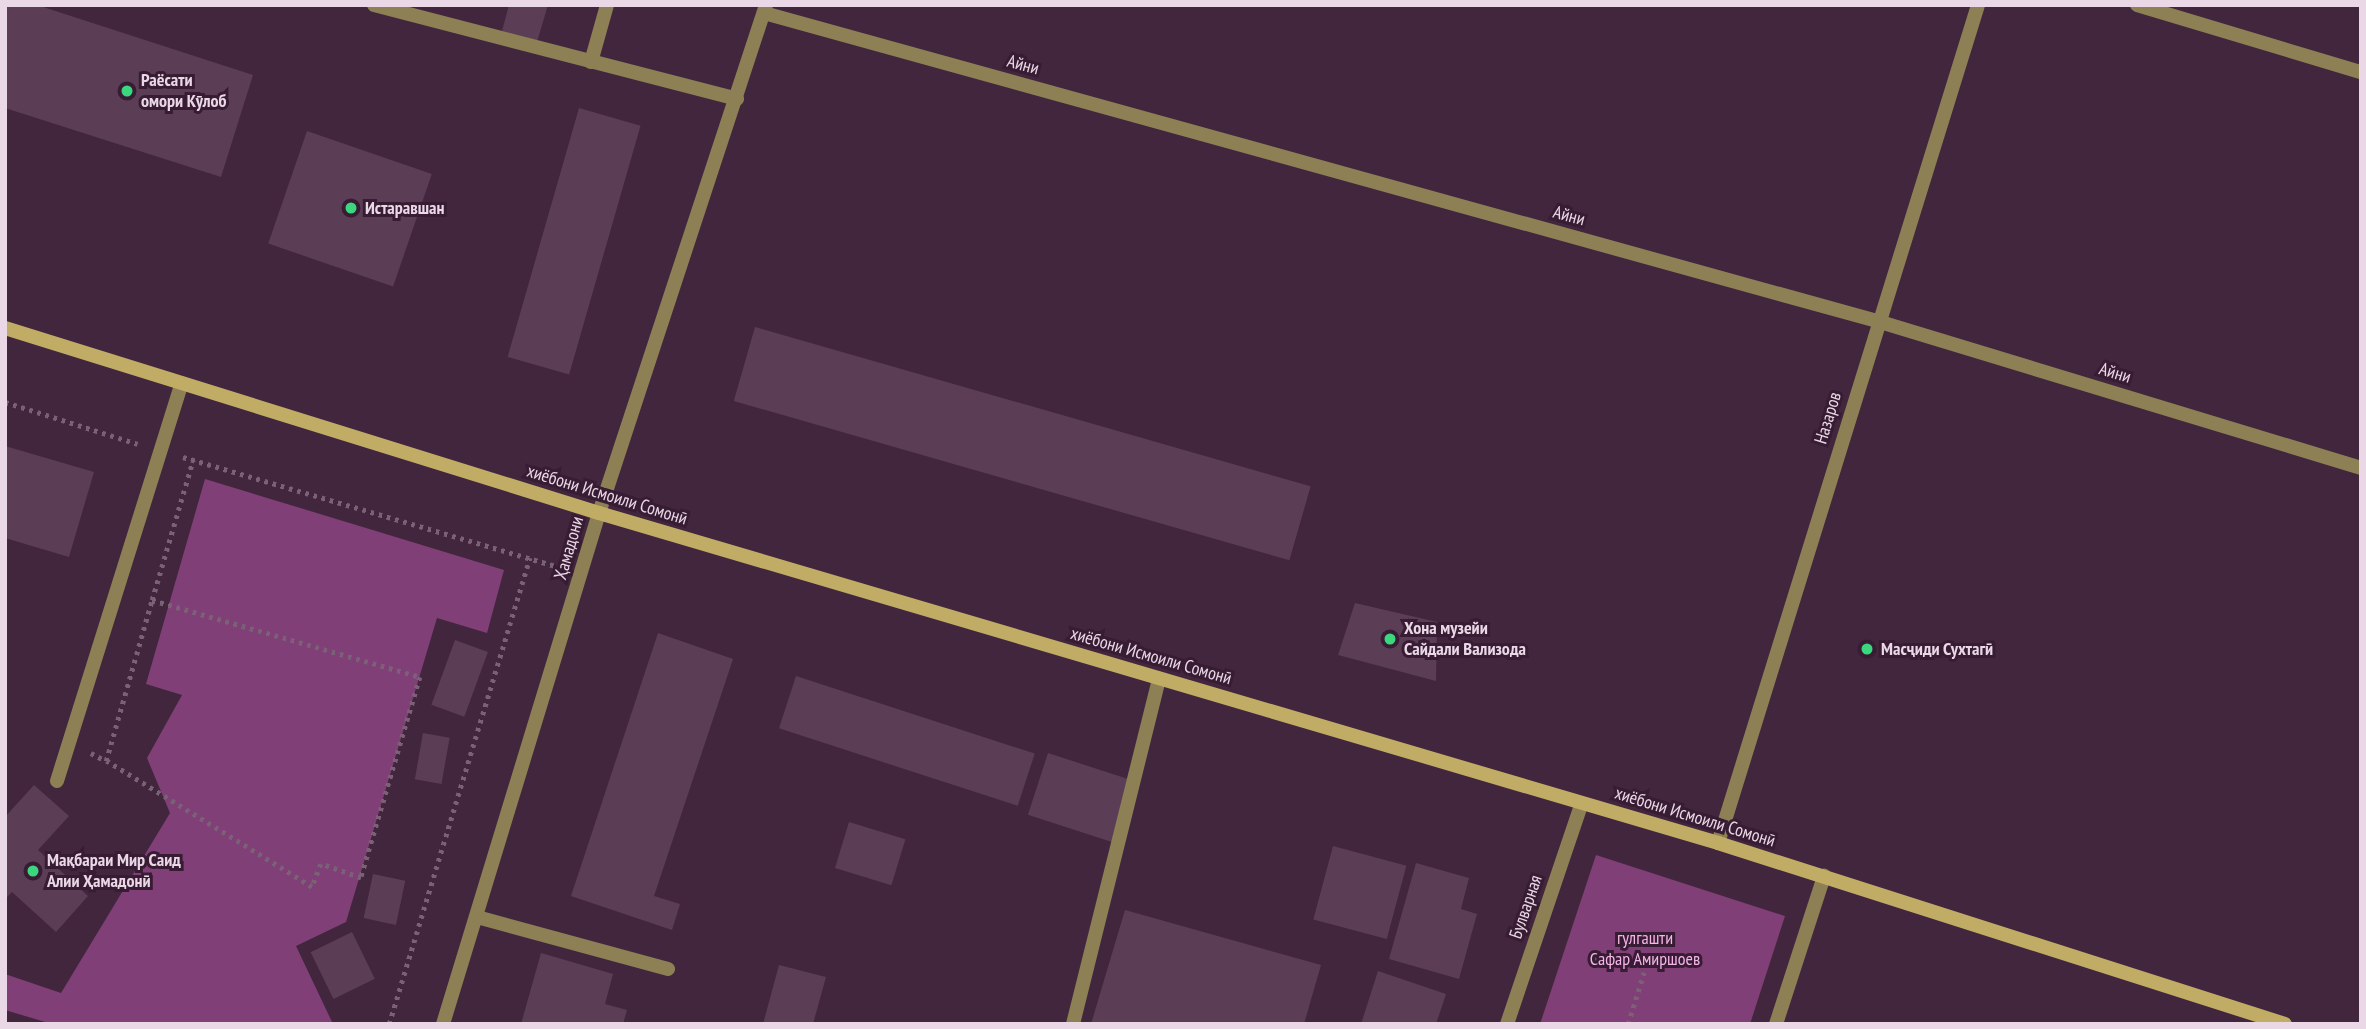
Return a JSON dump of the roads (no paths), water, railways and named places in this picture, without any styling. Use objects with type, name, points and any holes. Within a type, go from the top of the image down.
[{"type":"main road","name":"хиёбони Исмоили Сомонӣ","points":[[5,328],[599,513],[1824,876],[2285,1024]]},
{"type":"street","points":[[374,5],[737,99]]},
{"type":"street","points":[[591,62],[607,5]]},
{"type":"street","name":"Назаров","points":[[1718,844],[1877,321],[1978,5]]},
{"type":"street","points":[[2137,5],[2361,72]]},
{"type":"street","name":"Айни","points":[[765,9],[1877,321],[2361,468]]},
{"type":"street","name":"Ҳамадони","points":[[443,1024],[599,513],[765,9]]},
{"type":"street","points":[[57,781],[182,383]]},
{"type":"street","points":[[1073,1024],[1159,679]]},
{"type":"street","name":"Булварная","points":[[1507,1024],[1581,803]]},
{"type":"street","points":[[1776,1024],[1824,876]]},
{"type":"street","points":[[477,917],[668,969]]},
{"type":"place","name":"Раёсати омори Кӯлоб","points":[[127,91]]},
{"type":"place","name":"Истаравшан","points":[[351,208]]},
{"type":"place","name":"Хона музейи Сайдали Вализода","points":[[1390,639]]},
{"type":"place","name":"Масҷиди Сухтагӣ","points":[[1867,649]]},
{"type":"place","name":"Мақбараи Мир Саид Алии Ҳамадонӣ","points":[[33,871]]},
{"type":"park label","name":"гулгашти Сафар Амиршоев","points":[[1645,949]]}]
